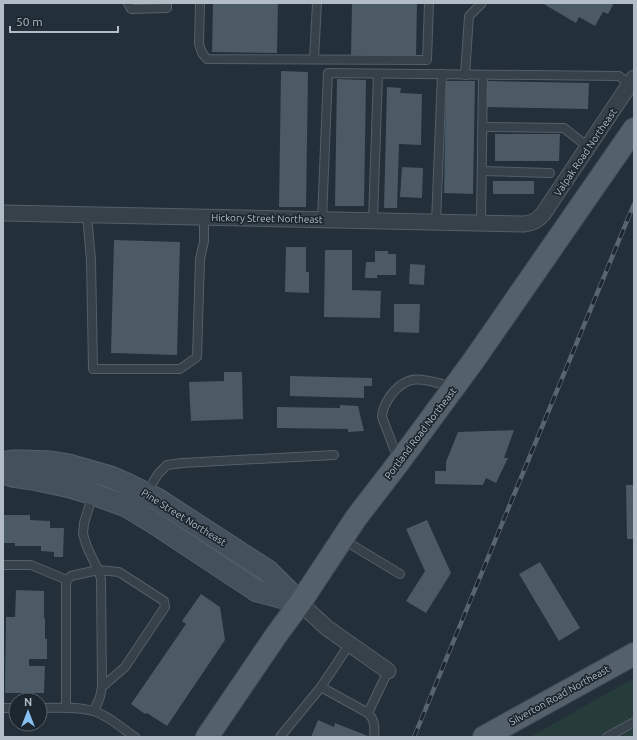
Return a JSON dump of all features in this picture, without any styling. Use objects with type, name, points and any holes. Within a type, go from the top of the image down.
[{"type":"main road","name":"Portland Road Northeast","points":[[207,737],[277,634],[300,603],[356,518],[400,462],[478,354],[634,128]]},
{"type":"main road","name":"Pine Street Northeast","points":[[3,463],[12,461],[51,462],[69,465],[111,477],[142,503]]},
{"type":"main road","name":"Pine Street Northeast","points":[[3,472],[12,476],[70,487],[126,506],[142,503],[174,510],[268,572],[300,603]]},
{"type":"main road","name":"Silverton Road Northeast","points":[[484,737],[634,654]]},
{"type":"street","name":"Valpak Road Northeast","points":[[532,223],[538,220],[543,214],[632,81]]},
{"type":"street","name":"Hickory Street Northeast","points":[[3,213],[532,223]]},
{"type":"street","name":"Pine Street Northeast","points":[[300,603],[322,624],[349,645],[388,671]]},
{"type":"lane","points":[[128,3],[130,9],[167,8],[167,3]]},
{"type":"lane","points":[[200,3],[199,44],[202,53],[207,58],[427,60],[429,3]]},
{"type":"lane","points":[[314,59],[316,3]]},
{"type":"lane","points":[[464,75],[469,16],[482,3]]},
{"type":"lane","points":[[322,220],[328,73],[618,76],[632,81]]},
{"type":"lane","points":[[373,220],[378,74]]},
{"type":"lane","points":[[436,222],[442,74]]},
{"type":"lane","points":[[481,223],[484,75]]},
{"type":"lane","points":[[483,127],[564,128],[588,147]]},
{"type":"lane","points":[[482,171],[550,173]]},
{"type":"lane","points":[[87,215],[91,260],[92,369],[180,370],[197,357],[200,259],[204,241],[204,217]]},
{"type":"lane","points":[[400,462],[382,417],[382,412],[391,395],[401,384],[414,379],[422,379],[454,387]]},
{"type":"lane","points":[[142,503],[158,474],[167,465],[334,455]]},
{"type":"lane","points":[[93,494],[84,523],[84,534],[87,546],[101,579],[102,687],[100,697],[94,711]]},
{"type":"lane","points":[[342,539],[400,574]]},
{"type":"lane","points":[[3,565],[30,565],[68,580]]},
{"type":"lane","points":[[66,708],[66,584],[71,576],[98,570],[119,572],[164,601],[165,607],[125,667],[102,687]]},
{"type":"lane","points":[[280,737],[322,687],[349,645]]},
{"type":"lane","points":[[368,713],[388,671]]},
{"type":"lane","points":[[322,687],[373,717],[375,730],[374,737]]},
{"type":"lane","points":[[48,708],[78,708],[94,711],[104,716],[131,736]]},
{"type":"lane","points":[[607,737],[634,722]]},
{"type":"green space","points":[[634,678],[634,737],[530,737]]},
{"type":"building","points":[[213,3],[278,3],[277,53],[212,52]]},
{"type":"building","points":[[352,3],[417,3],[416,57],[351,55]]},
{"type":"building","points":[[542,3],[614,3],[608,14],[603,12],[595,26],[579,17],[576,23]]},
{"type":"building","points":[[281,71],[308,72],[306,207],[279,207]]},
{"type":"building","points":[[337,79],[366,80],[364,206],[335,206]]},
{"type":"building","points":[[446,81],[475,81],[473,194],[444,193]]},
{"type":"building","points":[[487,81],[589,83],[588,109],[487,107]]},
{"type":"building","points":[[387,87],[401,88],[400,93],[422,94],[421,145],[399,144],[397,208],[384,208]]},
{"type":"building","points":[[495,134],[560,134],[559,161],[495,161]]},
{"type":"building","points":[[402,167],[423,168],[422,198],[400,197]]},
{"type":"building","points":[[493,181],[534,181],[534,194],[493,194]]},
{"type":"building","points":[[114,240],[180,242],[177,355],[111,353]]},
{"type":"building","points":[[286,247],[306,247],[306,272],[309,272],[309,293],[285,292]]},
{"type":"building","points":[[325,250],[352,250],[352,290],[381,291],[380,318],[324,317]]},
{"type":"building","points":[[375,251],[388,251],[388,254],[396,254],[396,275],[377,275],[377,278],[365,278],[366,262],[375,262]]},
{"type":"building","points":[[410,264],[425,265],[424,285],[409,284]]},
{"type":"building","points":[[394,304],[420,304],[419,333],[394,332]]},
{"type":"building","points":[[224,372],[242,372],[243,419],[191,421],[189,382],[224,381]]},
{"type":"building","points":[[290,376],[372,378],[372,386],[364,386],[364,398],[290,396]]},
{"type":"building","points":[[340,405],[358,406],[364,431],[348,432],[348,429],[277,428],[277,407],[340,408]]},
{"type":"building","points":[[514,430],[504,458],[508,458],[496,483],[486,478],[483,485],[435,484],[435,471],[446,471],[446,462],[458,432]]},
{"type":"building","points":[[626,485],[634,485],[634,539],[627,539]]},
{"type":"building","points":[[3,515],[30,515],[30,520],[50,521],[50,528],[64,528],[63,557],[54,557],[54,552],[41,551],[41,546],[15,546],[15,543],[3,543]]},
{"type":"building","points":[[427,520],[451,573],[426,613],[406,601],[425,571],[406,529]]},
{"type":"building","points":[[540,562],[580,628],[559,641],[519,574]]},
{"type":"building","points":[[16,590],[44,591],[47,659],[29,659],[29,666],[45,666],[44,692],[5,693],[6,617],[15,617]]},
{"type":"building","points":[[201,594],[220,607],[225,640],[167,726],[147,713],[145,714],[131,704],[186,624],[182,621]]},
{"type":"building","points":[[318,720],[334,727],[335,723],[368,736],[311,737]]},
{"type":"railway","points":[[414,737],[634,204]]}]
